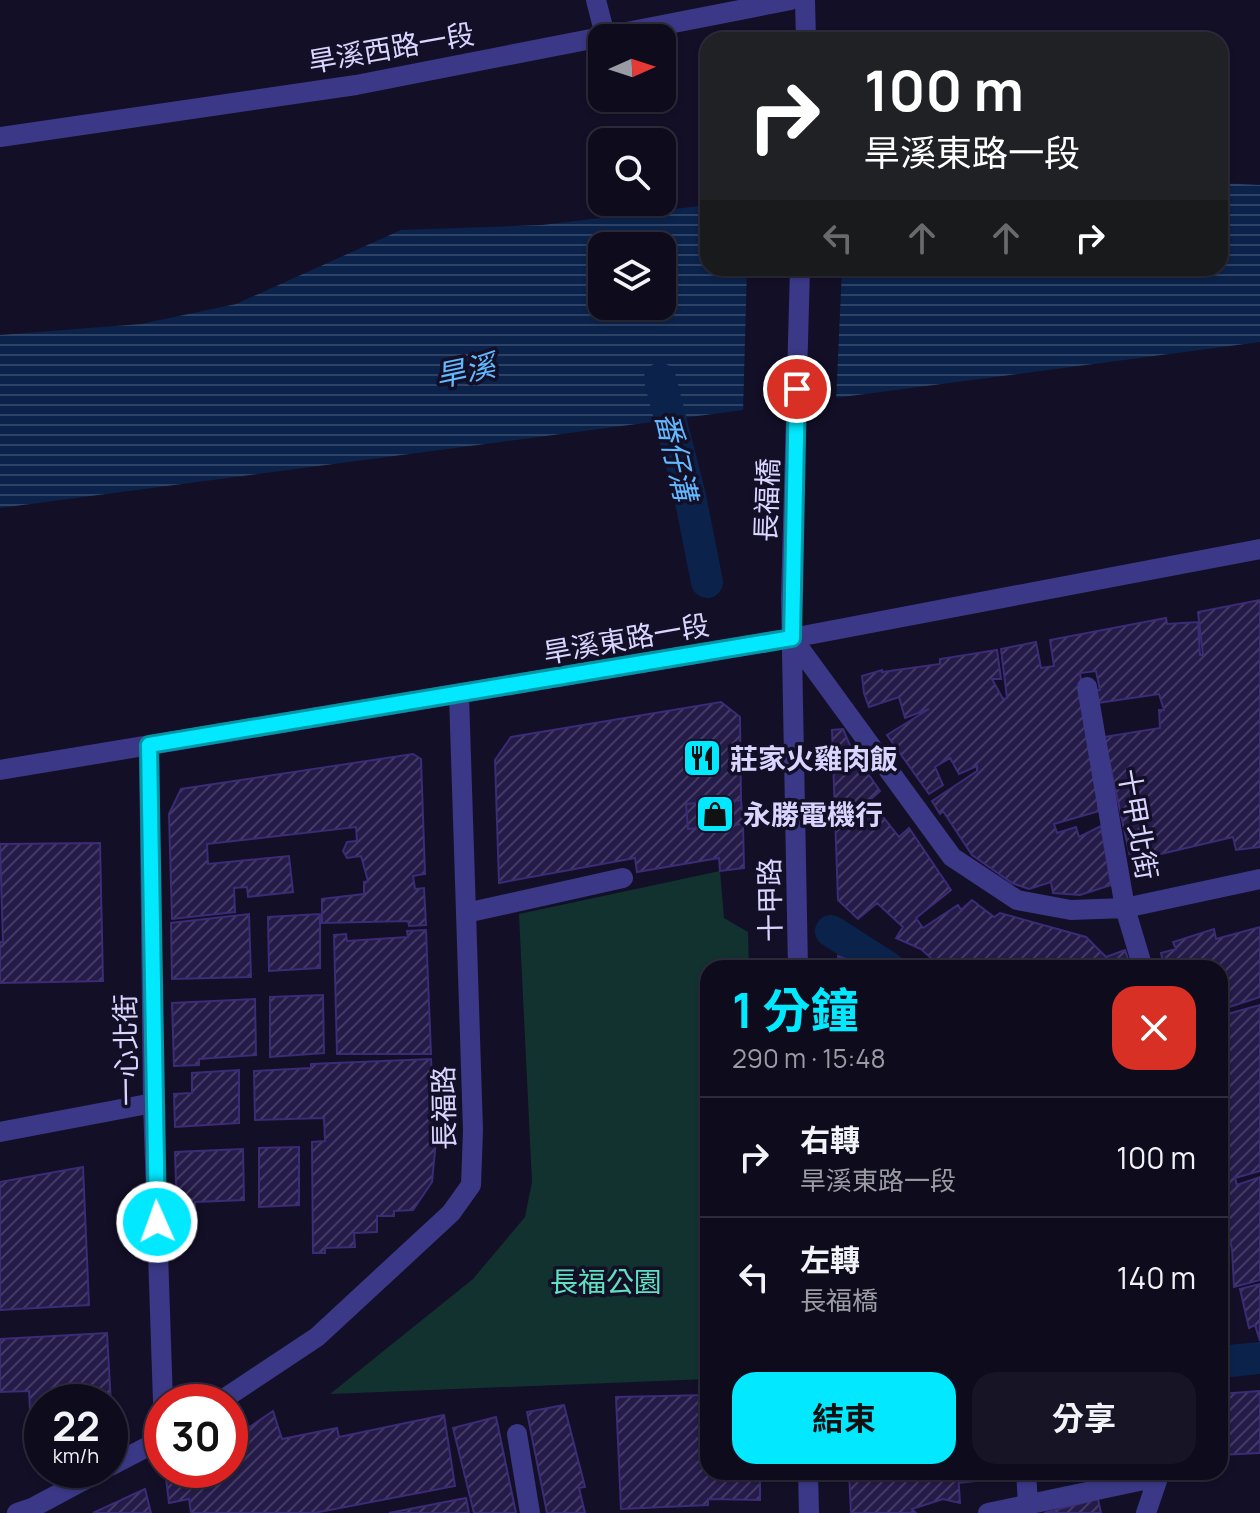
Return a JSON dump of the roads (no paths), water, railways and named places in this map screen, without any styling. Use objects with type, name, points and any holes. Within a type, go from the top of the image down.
[{"type":"street","points":[[596,0],[602,24]]},
{"type":"street","name":"旱溪西路一段","points":[[663,24],[791,0]]},
{"type":"street","points":[[805,0],[806,32]]},
{"type":"street","name":"旱溪西路一段","points":[[0,137],[356,85],[588,38]]},
{"type":"street","name":"長福橋","points":[[792,638],[800,276]]},
{"type":"street","name":"旱溪東路一段","points":[[0,770],[792,638],[1260,549]]},
{"type":"street","points":[[792,638],[952,857],[1017,900],[1071,910],[1125,908],[1260,879]]},
{"type":"street","name":"十甲路","points":[[792,638],[798,960]]},
{"type":"street","name":"十甲北街","points":[[1087,687],[1125,908],[1141,960]]},
{"type":"street","name":"長福路","points":[[246,1384],[317,1337],[451,1213],[471,1185],[473,1130],[459,695]]},
{"type":"street","name":"一心北街","points":[[149,745],[153,1103],[162,1384]]},
{"type":"street","points":[[466,913],[623,878]]},
{"type":"street","points":[[0,1132],[153,1103]]},
{"type":"street","points":[[517,1434],[530,1513]]},
{"type":"street","points":[[808,1480],[809,1513]]},
{"type":"street","points":[[1027,1480],[1028,1503]]},
{"type":"street","points":[[988,1513],[1132,1480]]},
{"type":"street","points":[[1146,1513],[1157,1480]]},
{"type":"street","points":[[17,1513],[69,1488]]},
{"type":"water","name":"旱溪","points":[[1228,183],[1260,185],[1260,342],[0,508],[0,335],[141,324],[236,304],[401,230],[542,225],[617,216],[676,216],[676,209],[700,206],[700,276],[1228,276]]},
{"type":"waterway","name":"番仔溝","points":[[660,379],[690,496],[707,582]]},
{"type":"waterway","name":"番仔溝","points":[[831,931],[876,960]]},
{"type":"waterway","name":"番仔溝","points":[[1228,1361],[1260,1358]]},
{"type":"place","name":"莊家火雞肉飯","points":[[702,758]]},
{"type":"place","name":"永勝電機行","points":[[715,814]]},
{"type":"park label","name":"長福公園","points":[[606,1281]]}]
